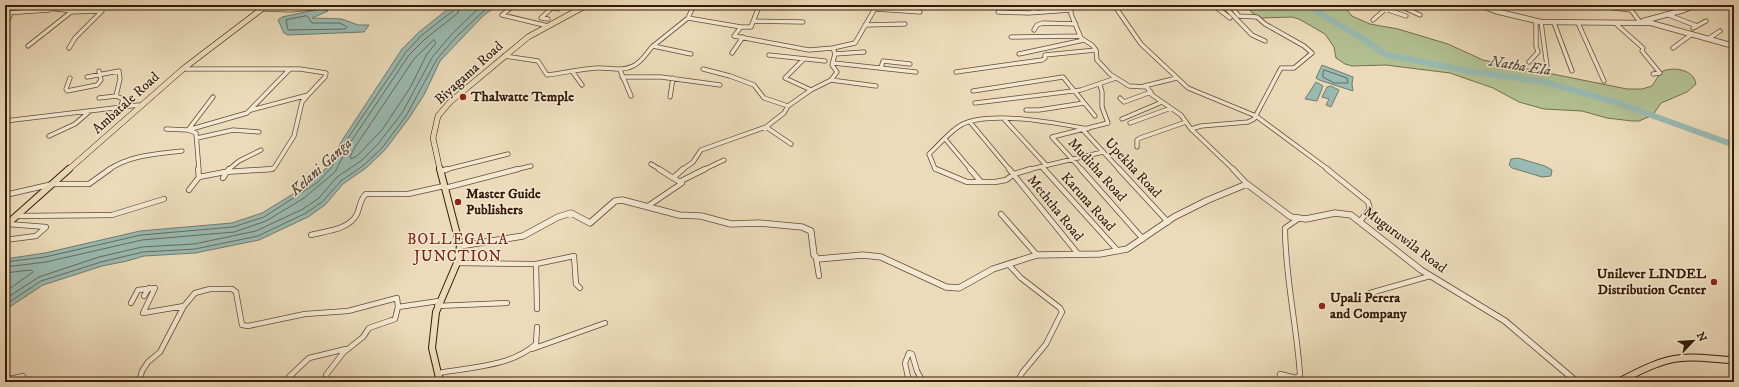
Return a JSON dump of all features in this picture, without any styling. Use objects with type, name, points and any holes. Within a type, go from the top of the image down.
[{"type":"main road","name":"Biyagama Road","points":[[439,377],[432,348],[438,303],[457,263],[460,246],[433,138],[438,116],[450,102],[504,56],[548,22],[587,5]]},
{"type":"main road","name":"Ambatale Road","points":[[6,225],[183,68],[265,7]]},
{"type":"main road","points":[[1618,382],[1641,370],[1668,361],[1690,358],[1734,360]]},
{"type":"street","points":[[53,9],[62,5]]},
{"type":"street","points":[[265,7],[291,10],[347,5]]},
{"type":"street","points":[[514,5],[502,15],[548,22]]},
{"type":"street","points":[[548,22],[541,18],[555,5]]},
{"type":"street","points":[[504,56],[538,61],[542,65],[547,75],[572,71],[611,68],[620,70],[637,65],[643,60],[647,51],[688,18],[694,5]]},
{"type":"street","points":[[1028,5],[1035,12]]},
{"type":"street","points":[[1071,5],[1071,10],[1080,36],[1096,50],[1097,60],[1116,78],[1128,86],[1142,86],[1177,78]]},
{"type":"street","points":[[1114,5],[1141,44],[1188,88],[1256,116],[1359,193],[1368,202],[1370,209],[1360,221]]},
{"type":"street","points":[[1212,5],[1230,18]]},
{"type":"street","points":[[1223,5],[1252,35],[1265,41]]},
{"type":"street","points":[[1191,129],[1204,125],[1248,122],[1256,116],[1281,68],[1294,68],[1312,52],[1265,24],[1257,17],[1239,16],[1230,5]]},
{"type":"street","points":[[1379,5],[1388,7],[1406,16]]},
{"type":"street","points":[[1398,5],[1420,15]]},
{"type":"street","points":[[1480,5],[1495,11],[1541,22],[1640,22],[1659,24],[1734,46]]},
{"type":"street","points":[[1591,5],[1631,10]]},
{"type":"street","points":[[1625,5],[1640,22]]},
{"type":"street","points":[[1640,22],[1684,10],[1695,5]]},
{"type":"street","points":[[741,26],[734,36],[809,50],[833,48],[855,43],[876,7],[920,12]]},
{"type":"street","points":[[1373,20],[1388,7]]},
{"type":"street","points":[[552,8],[558,9]]},
{"type":"street","points":[[5,13],[53,9],[102,11],[76,38],[69,48]]},
{"type":"street","points":[[688,18],[751,27],[758,9]]},
{"type":"street","points":[[998,12],[1071,10]]},
{"type":"street","points":[[28,46],[68,14],[75,11]]},
{"type":"street","points":[[5,27],[11,13]]},
{"type":"street","points":[[1665,14],[1697,26]]},
{"type":"street","points":[[753,21],[803,22]]},
{"type":"street","points":[[1529,62],[1538,52],[1536,46],[1536,21]]},
{"type":"street","points":[[1693,28],[1706,21]]},
{"type":"street","points":[[1541,22],[1547,66]]},
{"type":"street","points":[[1034,30],[1037,26],[1043,23],[1076,24]]},
{"type":"street","points":[[1554,23],[1572,71]]},
{"type":"street","points":[[1578,23],[1604,81]]},
{"type":"street","points":[[1616,23],[1644,48],[1642,51],[1660,73],[1654,74]]},
{"type":"street","points":[[865,25],[905,24]]},
{"type":"street","points":[[1708,39],[1720,31]]},
{"type":"street","points":[[1673,48],[1692,34]]},
{"type":"street","points":[[1011,37],[1080,36]]},
{"type":"street","points":[[732,53],[743,37]]},
{"type":"street","points":[[1019,54],[1035,52],[1068,42],[1084,40]]},
{"type":"street","points":[[654,46],[691,54]]},
{"type":"street","points":[[673,178],[693,162],[701,150],[766,127],[784,113],[788,106],[811,90],[831,80],[837,72],[832,65],[834,63],[835,54],[833,48]]},
{"type":"street","points":[[956,72],[1042,60],[1045,56],[1059,53],[1096,50]]},
{"type":"street","points":[[835,54],[864,52]]},
{"type":"street","points":[[769,55],[825,62]]},
{"type":"street","points":[[804,60],[785,78],[811,90]]},
{"type":"street","points":[[881,68],[883,61],[911,63],[909,71]]},
{"type":"street","points":[[834,63],[916,72]]},
{"type":"street","points":[[183,68],[290,69],[326,72],[325,77],[302,102],[294,136],[274,168],[271,170],[225,172],[198,177]]},
{"type":"street","points":[[251,110],[290,69]]},
{"type":"street","points":[[704,69],[730,76],[754,85],[764,98],[788,106]]},
{"type":"street","points":[[620,70],[622,78],[631,96]]},
{"type":"street","points":[[87,77],[99,73],[119,71],[120,79],[116,96]]},
{"type":"street","points":[[572,71],[582,85]]},
{"type":"street","points":[[70,78],[66,89],[67,91],[97,85],[101,80],[99,73]]},
{"type":"street","points":[[973,91],[1063,77],[1072,90],[1096,116]]},
{"type":"street","points":[[622,78],[673,78],[720,84]]},
{"type":"street","points":[[670,97],[673,78]]},
{"type":"street","points":[[975,103],[1080,90],[1100,85],[1116,78]]},
{"type":"street","points":[[831,80],[876,86]]},
{"type":"street","name":"Muditha Road","points":[[1100,85],[1103,94],[1102,106],[1108,120],[1108,124],[1052,137],[1144,239]]},
{"type":"street","points":[[1142,86],[1147,87],[1162,102],[1178,112],[1191,129],[1222,157],[1246,184],[1291,217],[1298,219]]},
{"type":"street","points":[[1120,98],[1124,102],[1151,92]]},
{"type":"street","points":[[166,129],[188,130],[241,115],[251,110],[308,95]]},
{"type":"street","points":[[99,98],[116,96],[123,99],[121,106]]},
{"type":"street","points":[[188,130],[213,96]]},
{"type":"street","points":[[1122,119],[1162,102]]},
{"type":"street","points":[[1026,110],[1050,109],[1084,103]]},
{"type":"street","points":[[5,121],[121,106],[139,106]]},
{"type":"street","points":[[1130,123],[1170,108]]},
{"type":"street","points":[[49,136],[75,124],[91,111]]},
{"type":"street","points":[[1085,130],[1046,122],[1003,119],[970,122],[960,126],[930,154],[935,169],[966,182],[981,182],[1006,180],[1014,174],[1103,152]]},
{"type":"street","name":"Karuna Road","points":[[1003,119],[1118,252]]},
{"type":"street","name":"Meththa Road","points":[[970,122],[1079,255]]},
{"type":"street","points":[[1138,147],[1137,140],[1140,138],[1186,122]]},
{"type":"street","points":[[766,127],[791,144]]},
{"type":"street","points":[[188,130],[196,134],[197,138],[198,177],[189,190]]},
{"type":"street","points":[[197,138],[232,130],[259,132]]},
{"type":"street","name":"Upekha Road","points":[[1085,130],[1103,152],[1168,222]]},
{"type":"street","points":[[946,140],[981,182]]},
{"type":"street","points":[[5,194],[53,184],[89,184],[114,166],[127,160],[141,156],[182,150]]},
{"type":"street","points":[[223,178],[225,172],[238,161],[261,150]]},
{"type":"street","points":[[441,171],[508,154]]},
{"type":"street","points":[[651,164],[661,169],[670,178],[681,181],[724,160]]},
{"type":"street","points":[[311,235],[340,227],[351,221],[356,216],[363,196],[366,194],[415,193],[531,166]]},
{"type":"street","points":[[648,206],[682,184],[681,181]]},
{"type":"street","points":[[816,257],[818,259],[863,255],[881,257],[946,287],[959,288],[989,271],[1037,255],[1079,255],[1118,252],[1127,249],[1168,222],[1208,200],[1246,184]]},
{"type":"street","points":[[16,216],[112,215],[164,199]]},
{"type":"street","points":[[460,246],[523,236],[571,213],[590,223],[617,200],[626,200],[679,215],[701,216],[730,224],[759,223],[808,229],[811,231],[819,276]]},
{"type":"street","name":"Muguruwila Road","points":[[1298,219],[1337,211],[1351,215],[1430,276],[1490,310],[1505,321],[1576,382]]},
{"type":"street","points":[[1001,214],[1037,255]]},
{"type":"street","points":[[1279,382],[1280,374],[1296,378],[1300,375],[1298,344],[1285,247],[1286,228],[1298,219]]},
{"type":"street","points":[[5,240],[36,236],[46,227],[6,225]]},
{"type":"street","points":[[457,263],[536,264],[568,256],[574,256],[576,284],[580,288]]},
{"type":"street","points":[[536,264],[537,309]]},
{"type":"street","points":[[1008,264],[1021,278],[1060,308],[1062,312],[1049,339],[1039,353],[1023,367],[1020,377],[1024,382]]},
{"type":"street","points":[[1370,293],[1430,276]]},
{"type":"street","points":[[144,296],[149,288]]},
{"type":"street","points":[[132,303],[138,290],[155,288],[143,313],[184,306]]},
{"type":"street","points":[[140,382],[142,370],[148,362],[160,352],[184,306],[195,293],[210,289],[232,289],[236,292],[242,324],[248,326],[305,314],[348,311],[395,297],[397,298],[398,307],[393,320],[374,325],[369,328],[363,338],[346,349],[326,376]]},
{"type":"street","points":[[398,307],[438,303],[507,303]]},
{"type":"street","points":[[432,382],[439,377],[512,359],[532,349],[605,323]]},
{"type":"street","points":[[532,349],[536,344],[537,327]]},
{"type":"street","points":[[289,377],[309,358],[346,349]]},
{"type":"street","points":[[908,382],[904,365],[905,358],[909,353],[912,354],[917,371],[923,382]]},
{"type":"street","points":[[5,380],[23,376],[26,382]]},
{"type":"green space","points":[[1248,5],[1343,5],[1352,16],[1370,24],[1398,29],[1448,44],[1483,60],[1627,89],[1642,89],[1652,86],[1661,72],[1671,69],[1687,72],[1694,79],[1696,84],[1687,92],[1661,103],[1653,115],[1639,121],[1607,118],[1582,111],[1544,109],[1519,102],[1493,88],[1450,73],[1386,65],[1352,66],[1345,64],[1336,58],[1334,47],[1325,34],[1299,19],[1292,17],[1260,18],[1251,12]]},
{"type":"water","points":[[453,5],[497,5],[482,17],[440,61],[424,95],[385,150],[366,168],[343,184],[325,205],[308,217],[259,240],[195,253],[144,256],[102,266],[43,285],[5,310],[5,259],[45,253],[140,231],[232,223],[262,213],[298,191],[316,178],[328,166],[343,139],[402,49],[419,32]]},
{"type":"water","points":[[320,9],[328,11],[312,18],[342,19],[358,25],[369,25],[364,32],[288,35],[284,33],[278,20],[282,17]]},
{"type":"water","points":[[1322,65],[1353,77],[1353,91],[1316,78]]},
{"type":"water","points":[[1316,82],[1323,86],[1317,101],[1305,99]]},
{"type":"water","points":[[1331,86],[1339,90],[1331,107],[1326,105],[1329,99],[1322,97],[1327,87]]},
{"type":"water","points":[[1518,158],[1545,166],[1552,170],[1551,176],[1542,177],[1512,168],[1509,165],[1511,159]]},
{"type":"waterway","name":"Natha Ela","points":[[1309,5],[1328,19],[1366,40],[1380,51],[1388,55],[1468,71],[1545,82],[1618,103],[1734,145]]},
{"type":"place","name":"Thalwatte Temple","points":[[463,97]]},
{"type":"place","name":"Master Guide Publishers","points":[[458,202]]},
{"type":"place","name":"Unilever LINDEL Distribution Center","points":[[1714,282]]},
{"type":"place","name":"Upali Perera and Company","points":[[1322,306]]},
{"type":"district","name":"BOLLEGALA JUNCTION","points":[[458,248]]},
{"type":"water label","name":"Kelani Ganga","points":[[321,167]]}]
